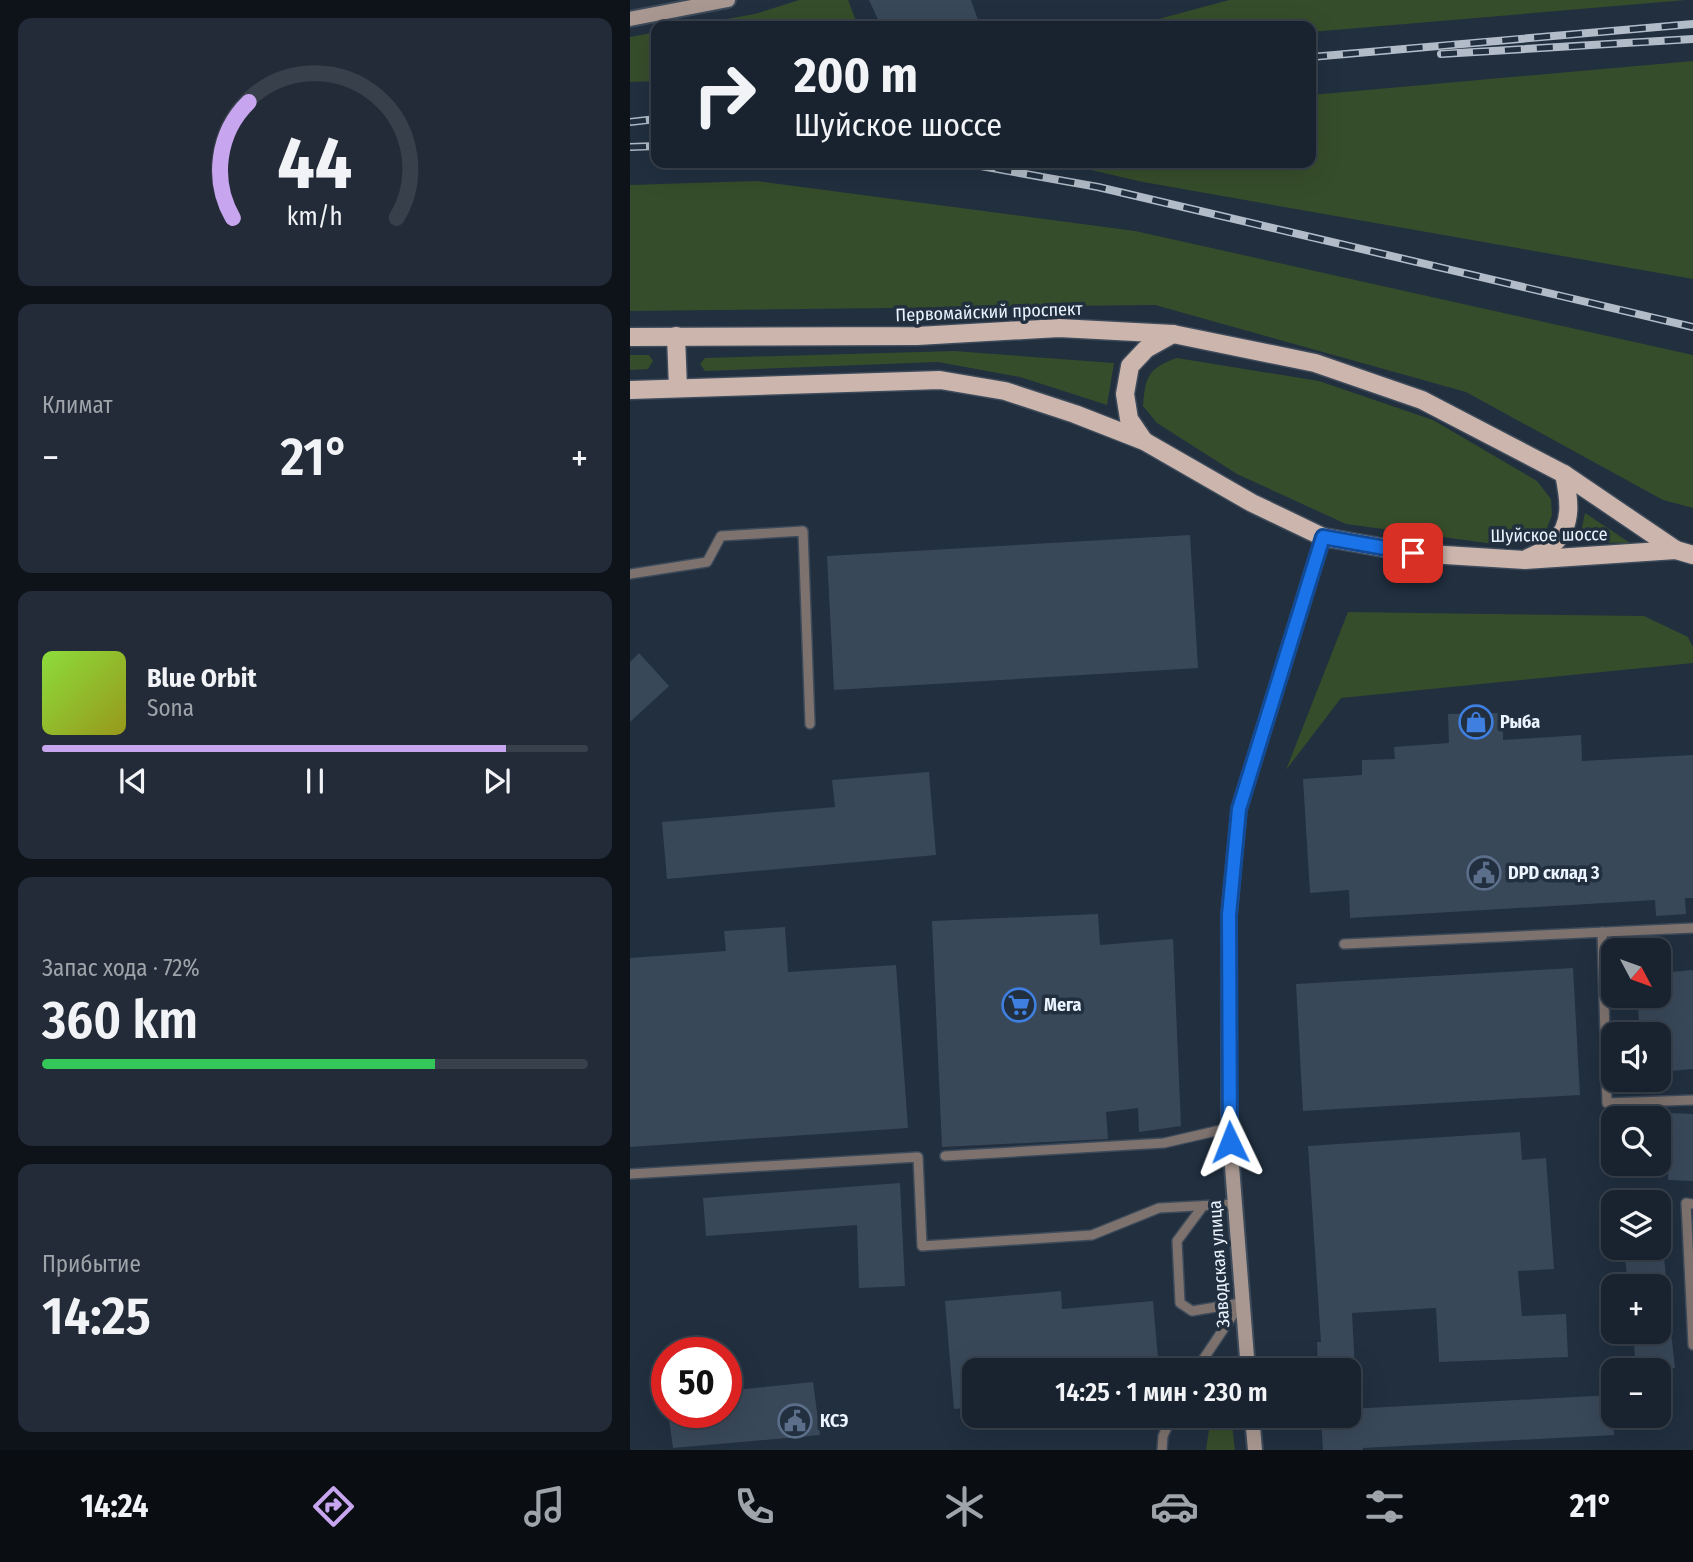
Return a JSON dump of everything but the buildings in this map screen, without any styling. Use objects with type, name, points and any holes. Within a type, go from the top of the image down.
[{"type":"main road","points":[[630,19],[728,0]]},
{"type":"main road","name":"Первомайский проспект","points":[[630,337],[917,336],[1059,328],[1173,334],[1315,363],[1422,400],[1563,474],[1685,552]]},
{"type":"main road","points":[[1144,441],[1129,419],[1125,394],[1130,366],[1146,349],[1173,334]]},
{"type":"main road","points":[[676,336],[678,388]]},
{"type":"main road","points":[[630,390],[940,380],[1005,391],[1144,441],[1252,503],[1323,537]]},
{"type":"main road","points":[[1525,560],[1554,543],[1566,522],[1570,501],[1563,474]]},
{"type":"main road","name":"Шуйское шоссе","points":[[1323,537],[1413,553],[1525,560],[1685,552]]},
{"type":"main road","name":"Заводская улица","points":[[1247,1358],[1229,1128],[1229,915],[1239,809],[1323,537]]},
{"type":"main road","points":[[1253,1428],[1255,1450]]},
{"type":"lane","points":[[630,574],[707,562],[721,536],[803,531],[810,724]]},
{"type":"lane","points":[[1344,944],[1693,928]]},
{"type":"lane","points":[[1602,932],[1607,1103],[1693,1100]]},
{"type":"lane","points":[[945,1156],[1164,1143],[1229,1128]]},
{"type":"lane","points":[[630,1174],[918,1157],[922,1246],[1092,1235],[1159,1208],[1234,1204]]},
{"type":"lane","points":[[1693,1204],[1686,1203],[1693,1345]]},
{"type":"lane","points":[[1203,1206],[1177,1241],[1180,1303],[1192,1311],[1241,1303]]},
{"type":"lane","points":[[1204,1358],[1241,1303]]},
{"type":"lane","points":[[1162,1450],[1167,1428]]},
{"type":"green space","points":[[799,0],[848,0],[856,21],[715,21],[755,14]]},
{"type":"green space","points":[[1229,0],[1686,0],[1316,32],[1316,21],[1151,21]]},
{"type":"green space","points":[[651,33],[651,81],[630,82],[630,37]]},
{"type":"green space","points":[[1693,61],[1693,279],[1143,182],[1082,168],[1316,168],[1316,95]]},
{"type":"green space","points":[[756,181],[1135,231],[1693,355],[1693,508],[1663,500],[1466,392],[1155,305],[630,311],[630,185]]},
{"type":"green space","points":[[954,351],[1114,363],[1107,405],[1020,377],[938,362],[705,371],[700,364],[705,358]]},
{"type":"green space","points":[[630,355],[649,355],[653,361],[648,369],[630,370]]},
{"type":"green space","points":[[1177,358],[1319,381],[1433,420],[1537,481],[1551,499],[1552,515],[1546,531],[1533,542],[1509,546],[1346,524],[1237,474],[1157,423],[1143,406],[1150,375],[1160,366]]},
{"type":"green space","points":[[1585,513],[1630,543],[1579,542]]},
{"type":"green space","points":[[1348,612],[1644,616],[1688,637],[1693,647],[1693,663],[1341,698],[1286,770]]},
{"type":"green space","points":[[1209,1428],[1232,1428],[1235,1450],[1206,1450]]},
{"type":"railway","points":[[1316,57],[1693,24]]},
{"type":"railway","points":[[1441,54],[1693,39]]},
{"type":"railway","points":[[630,122],[651,120]]},
{"type":"railway","points":[[630,147],[651,146]]},
{"type":"railway","points":[[992,168],[1098,187],[1693,327]]},
{"type":"place","name":"Рыба","points":[[1476,722]]},
{"type":"place","name":"DPD склад 3","points":[[1484,873]]},
{"type":"place","name":"Мега","points":[[1019,1005]]},
{"type":"place","name":"КСЭ","points":[[795,1421]]},
{"type":"route","points":[[1230,1142],[1229,915],[1239,809],[1277,680],[1323,537],[1413,553]]}]
